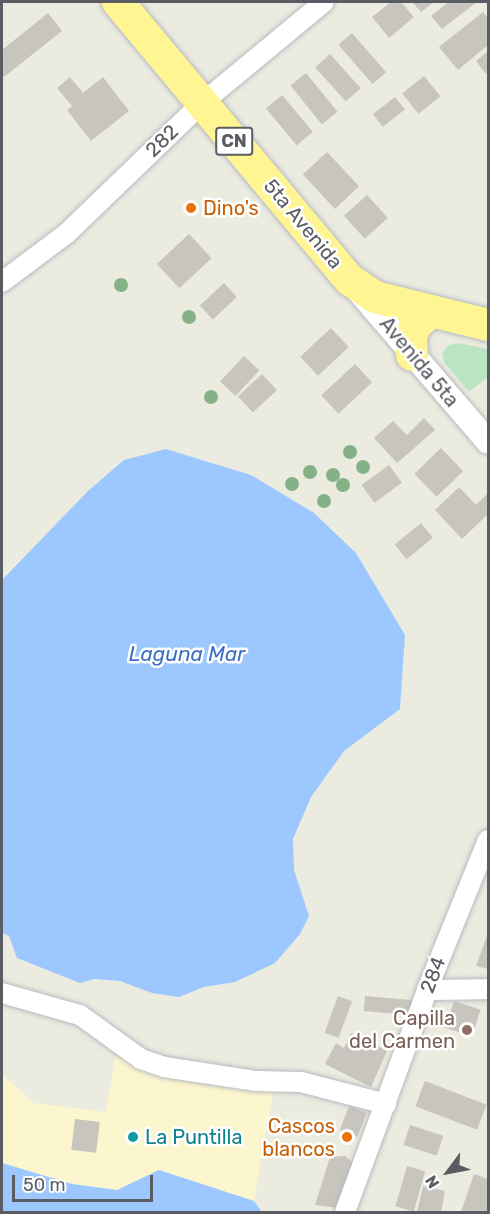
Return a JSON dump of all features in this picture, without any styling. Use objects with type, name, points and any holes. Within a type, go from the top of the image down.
[{"type":"highway","name":"5ta Avenida","points":[[118,2],[350,280]]},
{"type":"highway","name":"CN","points":[[350,280],[375,297],[489,325]]},
{"type":"highway","points":[[412,355],[411,336],[416,324],[431,312]]},
{"type":"street","name":"282","points":[[2,282],[66,234],[202,103],[324,2]]},
{"type":"street","name":"Avenida 5ta","points":[[350,280],[489,442]]},
{"type":"street","name":"284","points":[[347,1212],[427,990],[489,840]]},
{"type":"street","points":[[427,990],[489,989]]},
{"type":"street","points":[[2,993],[80,1015],[141,1059],[164,1067],[257,1081],[301,1082],[386,1104]]},
{"type":"green space","points":[[459,343],[488,349],[488,377],[469,392],[444,362],[442,353],[449,345]]},
{"type":"sand","name":"La Puntilla","points":[[118,1043],[142,1060],[274,1087],[254,1201],[159,1170],[117,1190],[72,1184],[2,1163],[2,1074],[33,1103],[106,1112]]},
{"type":"water","name":"Laguna Mar","points":[[166,449],[251,475],[314,513],[356,553],[405,635],[400,709],[344,751],[311,797],[293,839],[294,870],[309,916],[300,934],[275,963],[235,982],[204,987],[179,997],[152,993],[120,981],[94,979],[80,983],[17,958],[9,936],[2,933],[2,580],[88,491],[124,460]]},
{"type":"water","points":[[2,1163],[72,1184],[117,1190],[159,1170],[254,1201],[262,1212],[2,1212]]},
{"type":"building","points":[[391,2],[401,2],[414,17],[389,38],[372,17]]},
{"type":"building","points":[[412,2],[434,2],[421,12]]},
{"type":"building","points":[[449,2],[477,2],[442,29],[431,16]]},
{"type":"building","points":[[483,12],[488,18],[488,45],[458,70],[439,47]]},
{"type":"building","points":[[48,13],[62,31],[4,77],[2,50]]},
{"type":"building","points":[[352,33],[386,72],[373,84],[338,45]]},
{"type":"building","points":[[488,51],[488,72],[486,74],[476,61]]},
{"type":"building","points":[[330,54],[361,88],[346,102],[315,67]]},
{"type":"building","points":[[306,73],[337,112],[322,124],[290,86]]},
{"type":"building","points":[[424,76],[440,96],[419,114],[402,94]]},
{"type":"building","points":[[70,77],[83,93],[103,77],[129,111],[91,141],[67,110],[72,106],[57,88]]},
{"type":"building","points":[[282,95],[313,132],[297,145],[266,108]]},
{"type":"building","points":[[395,97],[405,110],[383,127],[373,114]]},
{"type":"building","points":[[327,152],[359,186],[335,209],[303,175]]},
{"type":"building","points":[[367,195],[388,218],[365,239],[344,216]]},
{"type":"building","points":[[189,234],[212,258],[179,288],[157,264]]},
{"type":"building","points":[[224,283],[237,297],[213,319],[200,306]]},
{"type":"building","points":[[331,328],[349,347],[318,376],[300,357]]},
{"type":"building","points":[[244,356],[259,370],[235,396],[220,382]]},
{"type":"building","points":[[355,364],[372,382],[338,414],[321,395]]},
{"type":"building","points":[[262,374],[277,390],[253,413],[238,397]]},
{"type":"building","points":[[424,418],[435,430],[397,463],[374,438],[393,421],[407,435]]},
{"type":"building","points":[[441,448],[463,471],[437,497],[414,474]]},
{"type":"building","points":[[389,465],[402,483],[374,503],[361,485]]},
{"type":"building","points":[[459,487],[476,505],[487,494],[488,497],[488,514],[462,539],[435,510]]},
{"type":"building","points":[[421,523],[433,538],[407,559],[395,544]]},
{"type":"building","points":[[488,933],[488,969],[476,966]]},
{"type":"building","points":[[338,996],[352,1001],[339,1038],[325,1033]]},
{"type":"building","points":[[365,996],[414,1000],[413,1015],[364,1011]]},
{"type":"building","points":[[454,1001],[481,1010],[472,1036],[445,1028]]},
{"type":"building","points":[[351,1033],[387,1051],[371,1087],[325,1064],[336,1043],[344,1048]]},
{"type":"building","points":[[425,1081],[487,1105],[477,1130],[415,1106]]},
{"type":"building","points":[[349,1106],[367,1113],[357,1137],[340,1130]]},
{"type":"building","points":[[75,1119],[100,1122],[96,1153],[71,1150]]},
{"type":"building","points":[[410,1125],[443,1136],[437,1156],[404,1145]]},
{"type":"building","points":[[345,1156],[354,1164],[338,1208],[315,1205],[330,1157]]},
{"type":"building","points":[[407,1166],[425,1171],[414,1212],[395,1206]]},
{"type":"building","points":[[474,1174],[488,1179],[488,1212],[461,1212]]},
{"type":"building","points":[[423,1186],[445,1191],[441,1212],[417,1212]]},
{"type":"place","name":"Dino's","points":[[191,208]]},
{"type":"place","name":"Capilla del Carmen","points":[[467,1030]]},
{"type":"place","name":"La Puntilla","points":[[133,1137]]},
{"type":"place","name":"Cascos blancos","points":[[347,1137]]}]
